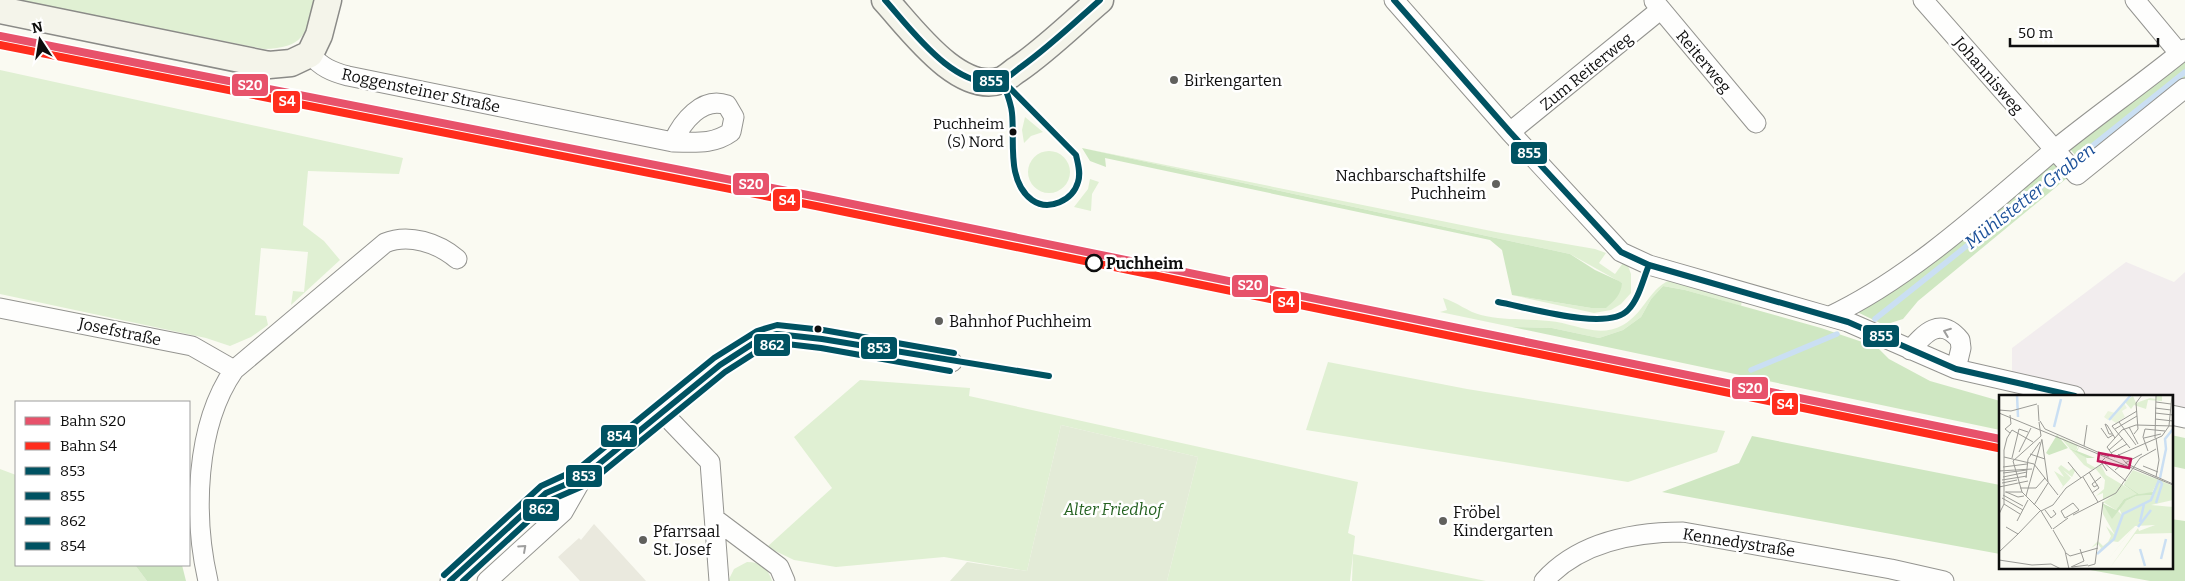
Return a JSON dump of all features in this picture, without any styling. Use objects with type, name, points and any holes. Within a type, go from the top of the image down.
[{"type":"street","points":[[0,10],[269,65],[291,63],[310,54],[319,35],[328,0]]},
{"type":"street","points":[[885,0],[930,50],[965,78],[982,81],[1002,80],[1026,64],[1100,0]]},
{"type":"street","points":[[1394,0],[1510,132],[1621,252],[1649,265],[1848,322],[1956,369],[2071,395]]},
{"type":"street","name":"Johannisweg","points":[[1923,0],[2065,160]]},
{"type":"street","points":[[1830,316],[1890,281],[1971,220],[2065,160],[2182,51],[2135,0]]},
{"type":"street","name":"Zum Reiterweg","points":[[1510,132],[1656,5]]},
{"type":"street","name":"Reiterweg","points":[[1656,5],[1756,123]]},
{"type":"street","name":"Roggensteiner Straße","points":[[310,54],[316,62],[330,71],[348,76],[673,142]]},
{"type":"street","points":[[2065,160],[2077,175],[2185,88]]},
{"type":"street","points":[[208,581],[202,541],[199,475],[207,434],[226,382],[234,370],[385,243],[396,238],[412,239],[444,248],[457,259]]},
{"type":"street","name":"Josefstraße","points":[[0,308],[192,346],[234,370]]},
{"type":"street","points":[[1910,350],[1932,330],[1944,329],[1951,331],[1960,340],[1961,348],[1956,369]]},
{"type":"street","points":[[450,581],[546,493],[583,476],[738,351],[760,339],[777,334],[952,362]]},
{"type":"street","points":[[663,413],[710,462],[719,581]]},
{"type":"street","points":[[2172,415],[2185,418]]},
{"type":"street","points":[[487,581],[563,512],[583,476]]},
{"type":"street","points":[[715,519],[779,567],[786,581]]},
{"type":"street","name":"Kennedystraße","points":[[1544,581],[1563,564],[1587,551],[1613,540],[1656,532],[1683,532],[1891,569],[1944,581]]},
{"type":"shaded area","points":[[2126,262],[2174,282],[2185,272],[2185,418],[2172,415],[2172,395],[2070,395],[2012,383],[2012,348]]},
{"type":"shaded area","points":[[594,524],[646,581],[580,581],[558,557],[579,538],[581,540]]},
{"type":"green space","points":[[15,0],[314,0],[309,22],[301,37],[287,46],[264,49]]},
{"type":"green space","points":[[2185,56],[2185,82],[2083,164],[2070,149]]},
{"type":"green space","points":[[0,70],[403,158],[399,174],[308,171],[303,225],[324,241],[340,260],[291,305],[293,291],[304,292],[308,252],[261,248],[255,315],[266,316],[268,325],[251,337],[230,346],[206,338],[0,294]]},
{"type":"green space","points":[[1025,117],[1043,132],[1031,136],[1024,143],[1022,130]]},
{"type":"green space","points":[[1082,148],[1496,232],[1595,249],[1606,253],[1599,263],[1615,274],[1623,263],[1628,266],[1631,274],[1631,293],[1621,304],[1611,310],[1594,313],[1512,295],[1591,308],[1622,283],[1570,254]]},
{"type":"green space","points":[[1082,148],[1570,254],[1595,270],[1622,283],[1620,291],[1606,308],[1591,308],[1512,295],[1502,250],[1490,240],[1105,158],[1106,167],[1090,161]]},
{"type":"green space","points":[[1049,151],[1064,157],[1070,172],[1064,187],[1049,193],[1034,187],[1028,172],[1034,157]]},
{"type":"green space","points":[[2054,162],[2067,178],[1918,301],[1903,319],[1884,325],[1853,310]]},
{"type":"green space","points":[[1090,179],[1099,182],[1092,194],[1091,211],[1074,207],[1088,189]]},
{"type":"green space","points":[[1675,278],[1742,300],[1741,306],[1685,290],[1663,286],[1651,299],[1641,317],[1623,330],[1599,338],[1552,328],[1512,327],[1440,312],[1447,310],[1443,298],[1476,314],[1490,317],[1559,322],[1586,329],[1604,331],[1623,325],[1631,320],[1659,287]]},
{"type":"green space","points":[[1663,286],[1685,290],[1821,328],[1877,347],[1889,359],[1930,381],[1999,401],[1999,430],[1512,327],[1552,328],[1599,338],[1623,330],[1641,317],[1651,299]]},
{"type":"green space","points":[[1328,362],[1467,389],[1725,431],[1717,452],[1628,482],[1306,430]]},
{"type":"green space","points":[[860,380],[970,388],[969,396],[1358,482],[1348,533],[1355,536],[1350,581],[1167,581],[1198,457],[1061,425],[1027,571],[944,557],[836,567],[794,560],[767,547],[832,488],[794,437]]},
{"type":"green space","name":"Alter Friedhof","points":[[1061,425],[1198,457],[1167,581],[950,581],[967,562],[1027,571]]},
{"type":"green space","points":[[2172,435],[2185,438],[2185,469],[2172,466]]},
{"type":"green space","points":[[1752,436],[1999,485],[1999,554],[1662,492],[1739,463]]},
{"type":"green space","points":[[0,469],[15,475],[15,566],[136,566],[147,581],[0,581]]},
{"type":"green space","points":[[2172,519],[2185,521],[2185,581],[2150,581],[2079,568],[2172,568]]},
{"type":"green space","points":[[1353,554],[1486,581],[1352,581]]},
{"type":"green space","points":[[747,562],[756,563],[763,567],[772,581],[728,581],[734,569]]},
{"type":"green space","points":[[136,566],[182,566],[186,581],[147,581]]},
{"type":"waterway","name":"Mühlstetter Graben","points":[[1875,319],[2185,72]]},
{"type":"waterway","name":"Mühlstetter Graben","points":[[1751,370],[1837,334]]},
{"type":"rail line","name":"S20","points":[[0,36],[818,197],[1999,439]]},
{"type":"rail line","name":"S4","points":[[0,45],[816,206],[1998,448]]},
{"type":"transit line","name":"855","points":[[885,0],[921,42],[936,56],[952,69],[969,78],[985,82],[1002,80],[1010,76],[1100,0]]},
{"type":"transit line","name":"855","points":[[1394,0],[1510,132],[1621,252],[1649,265],[1848,322],[1956,369],[2071,395]]},
{"type":"transit line","name":"855","points":[[1002,80],[1076,155],[1079,179],[1075,188],[1066,199],[1053,204],[1039,203],[1032,200],[1018,182],[1013,160],[1011,109],[1002,80]]},
{"type":"transit line","name":"855","points":[[1498,302],[1566,316],[1603,319],[1618,316],[1632,305],[1649,265]]},
{"type":"transit line","name":"854","points":[[444,575],[541,486],[578,469],[714,358],[757,331],[777,325],[823,330],[954,353]]},
{"type":"transit line","name":"853","points":[[450,581],[546,493],[583,477],[720,365],[760,339],[777,334],[822,339],[1049,376]]},
{"type":"transit line","name":"862","points":[[463,581],[551,500],[588,484],[725,372],[764,347],[778,343],[821,348],[950,371]]},
{"type":"place","name":"Birkengarten","points":[[1174,80]]},
{"type":"place","name":"Puchheim (S) Nord","points":[[1013,132]]},
{"type":"place","name":"Nachbarschaftshilfe Puchheim","points":[[1496,184]]},
{"type":"place","name":"Puchheim","points":[[1094,263]]},
{"type":"place","name":"Bahnhof Puchheim","points":[[939,321]]},
{"type":"place","name":"Fröbel Kindergarten","points":[[1443,521]]},
{"type":"place","name":"Pfarrsaal St. Josef","points":[[643,540]]}]
